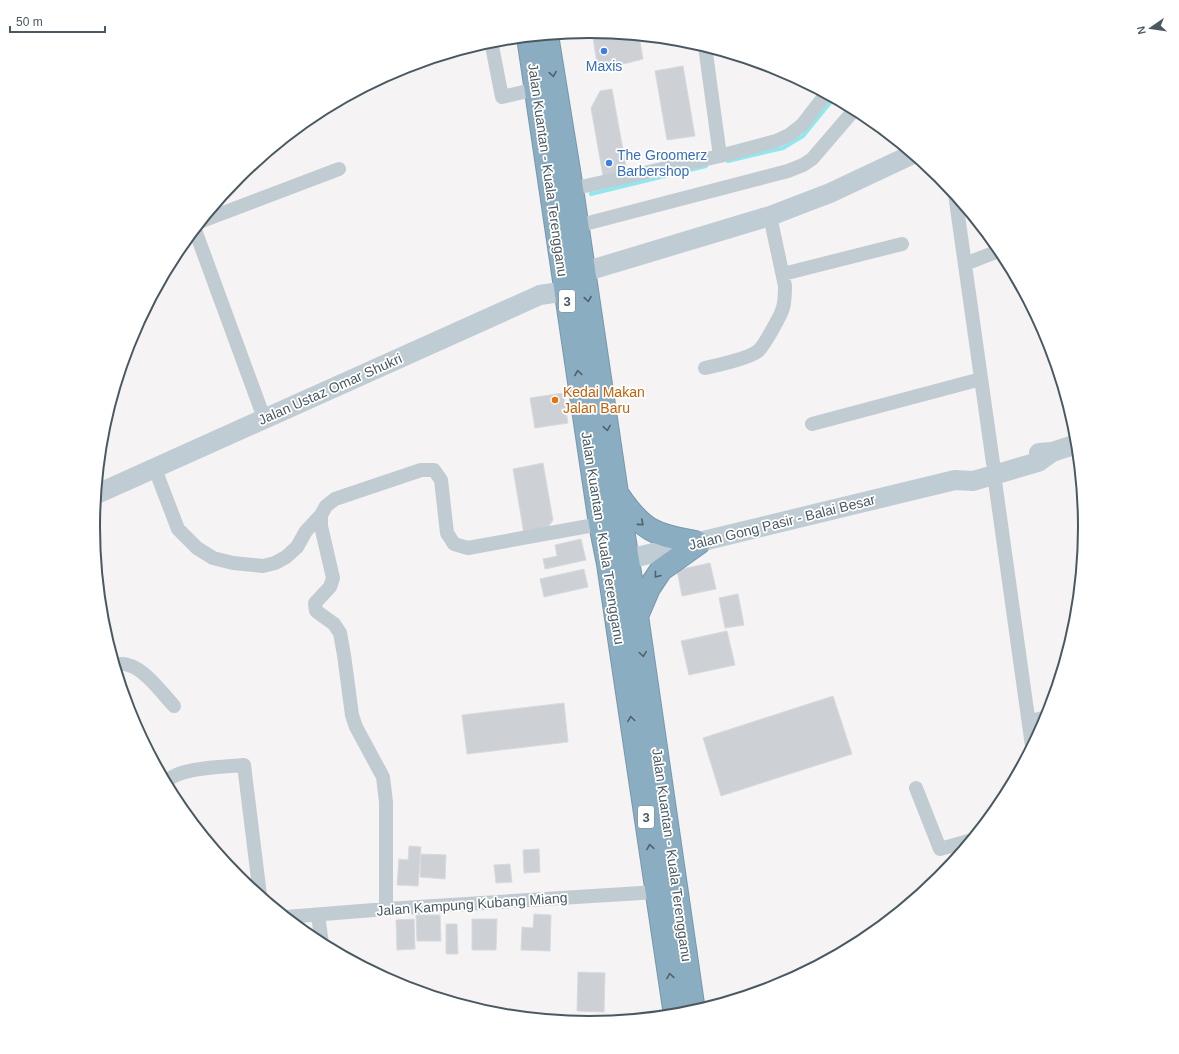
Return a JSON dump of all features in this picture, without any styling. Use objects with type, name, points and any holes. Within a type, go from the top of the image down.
[{"type":"highway","name":"Jalan Kuantan - Kuala Terengganu","points":[[548,40],[572,189],[617,493],[618,562],[657,892],[675,1009]]},
{"type":"highway","name":"Jalan Kuantan - Kuala Terengganu","points":[[529,42],[600,524],[618,562],[637,616],[693,1005]]},
{"type":"highway","points":[[617,493],[631,514],[650,530],[664,536],[699,543]]},
{"type":"highway","points":[[637,616],[649,588],[661,570],[699,543]]},
{"type":"street","points":[[492,47],[502,97],[536,89]]},
{"type":"street","points":[[706,52],[720,156]]},
{"type":"street","points":[[572,189],[776,142],[802,125],[823,98]]},
{"type":"street","points":[[577,226],[788,171],[803,165],[821,150],[851,114]]},
{"type":"street","points":[[584,272],[770,216],[830,192],[908,156]]},
{"type":"street","points":[[212,217],[340,169]]},
{"type":"street","points":[[956,204],[1031,737]]},
{"type":"street","points":[[705,368],[748,356],[758,351],[783,309],[785,298],[783,274],[770,216]]},
{"type":"street","points":[[196,237],[264,418]]},
{"type":"street","points":[[783,274],[902,244]]},
{"type":"street","points":[[965,264],[994,253]]},
{"type":"street","name":"Jalan Ustaz Omar Shukri","points":[[102,492],[540,295],[566,291]]},
{"type":"street","points":[[812,424],[981,379]]},
{"type":"street","name":"Jalan Gong Pasir - Balai Besar","points":[[618,562],[955,480],[972,481],[994,469],[1038,462],[1052,452],[1071,446]]},
{"type":"street","points":[[155,469],[178,529],[197,548],[213,558],[233,563],[263,566],[275,563],[286,557],[296,547],[306,531],[321,515],[326,506],[335,499],[421,470],[434,470],[441,480],[447,533],[454,544],[468,548],[600,524]]},
{"type":"street","points":[[321,515],[321,526],[333,578],[330,586],[315,603],[316,611],[334,624],[340,633],[352,715],[356,727],[382,777],[386,802],[386,908]]},
{"type":"street","points":[[120,664],[136,667],[174,706]]},
{"type":"street","points":[[1029,721],[1039,719]]},
{"type":"street","points":[[170,778],[187,771],[244,765],[259,887]]},
{"type":"street","points":[[916,788],[940,849],[962,843]]},
{"type":"street","name":"Jalan Kampung Kubang Miang","points":[[294,916],[386,908],[657,892]]},
{"type":"street","points":[[318,914],[321,936]]},
{"type":"building","points":[[593,38],[640,41],[643,59],[604,69],[597,64]]},
{"type":"building","points":[[683,66],[695,136],[667,140],[655,71]]},
{"type":"building","points":[[612,89],[627,172],[603,176],[591,108],[600,91]]},
{"type":"building","points":[[563,393],[568,423],[535,428],[530,398]]},
{"type":"building","points":[[543,463],[553,520],[546,530],[524,534],[513,469]]},
{"type":"building","points":[[581,539],[586,560],[545,569],[543,559],[557,556],[555,545]]},
{"type":"building","points":[[710,563],[716,589],[682,596],[677,570]]},
{"type":"building","points":[[584,569],[588,587],[544,597],[540,579]]},
{"type":"building","points":[[738,594],[744,625],[725,628],[719,598]]},
{"type":"building","points":[[727,631],[735,665],[689,675],[681,641]]},
{"type":"building","points":[[833,696],[852,754],[721,796],[703,738]]},
{"type":"building","points":[[564,703],[568,742],[467,754],[462,715]]},
{"type":"building","points":[[409,846],[421,847],[418,886],[397,885],[399,859],[408,860]]},
{"type":"building","points":[[539,849],[540,872],[524,873],[523,850]]},
{"type":"building","points":[[421,854],[446,855],[445,879],[420,877]]},
{"type":"building","points":[[510,864],[512,882],[496,883],[494,865]]},
{"type":"building","points":[[534,914],[551,915],[550,951],[521,950],[522,927],[533,928]]},
{"type":"building","points":[[416,915],[440,915],[441,941],[417,941]]},
{"type":"building","points":[[414,919],[415,949],[397,950],[396,920]]},
{"type":"building","points":[[472,919],[497,919],[496,950],[472,950]]},
{"type":"building","points":[[446,924],[457,924],[458,954],[446,954]]},
{"type":"building","points":[[578,972],[605,973],[604,1012],[577,1011]]},
{"type":"waterway","points":[[728,161],[783,148],[803,136],[831,102]]},
{"type":"waterway","points":[[591,194],[706,166]]},
{"type":"place","name":"Maxis","points":[[604,51]]},
{"type":"place","name":"The Groomerz Barbershop","points":[[609,163]]},
{"type":"place","name":"Kedai Makan Jalan Baru","points":[[555,400]]}]
